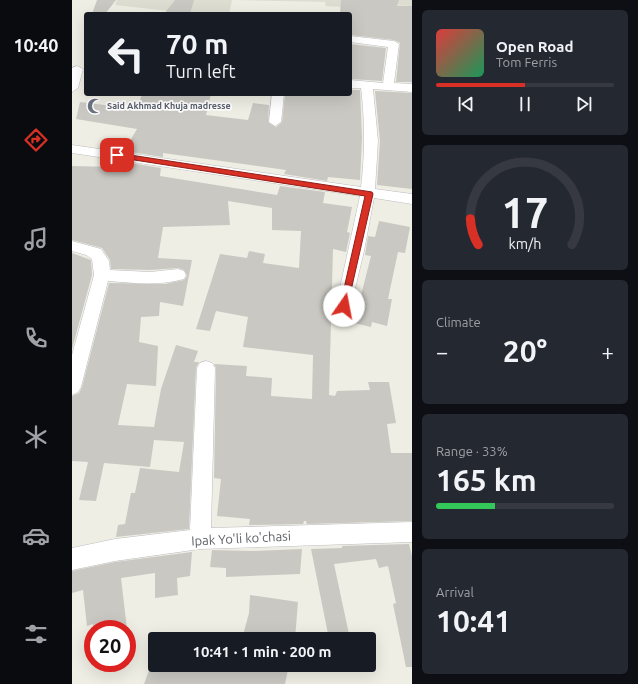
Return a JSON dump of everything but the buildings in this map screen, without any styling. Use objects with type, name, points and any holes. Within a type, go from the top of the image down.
[{"type":"street","points":[[352,39],[394,44],[388,87]]},
{"type":"street","points":[[72,88],[78,69]]},
{"type":"street","points":[[352,84],[412,88]]},
{"type":"street","points":[[344,306],[369,194],[372,130],[367,85]]},
{"type":"street","points":[[275,122],[278,96]]},
{"type":"street","points":[[72,149],[369,194],[412,199]]},
{"type":"street","points":[[72,246],[98,254],[102,260],[102,274],[72,387]]},
{"type":"street","points":[[102,274],[150,278],[178,276]]},
{"type":"street","points":[[200,539],[206,368]]},
{"type":"street","name":"Ipak Yo'li ko'chasi","points":[[72,559],[115,550],[200,539],[412,532]]},
{"type":"shaded area","points":[[117,0],[232,0],[229,12],[178,12],[115,5]]},
{"type":"shaded area","points":[[234,0],[412,0],[412,6],[343,4],[343,7],[326,6],[325,2]]},
{"type":"place","name":"Said Akhmad Khuja madresse","points":[[95,106]]},
{"type":"route","points":[[117,155],[369,194],[344,306]]}]
